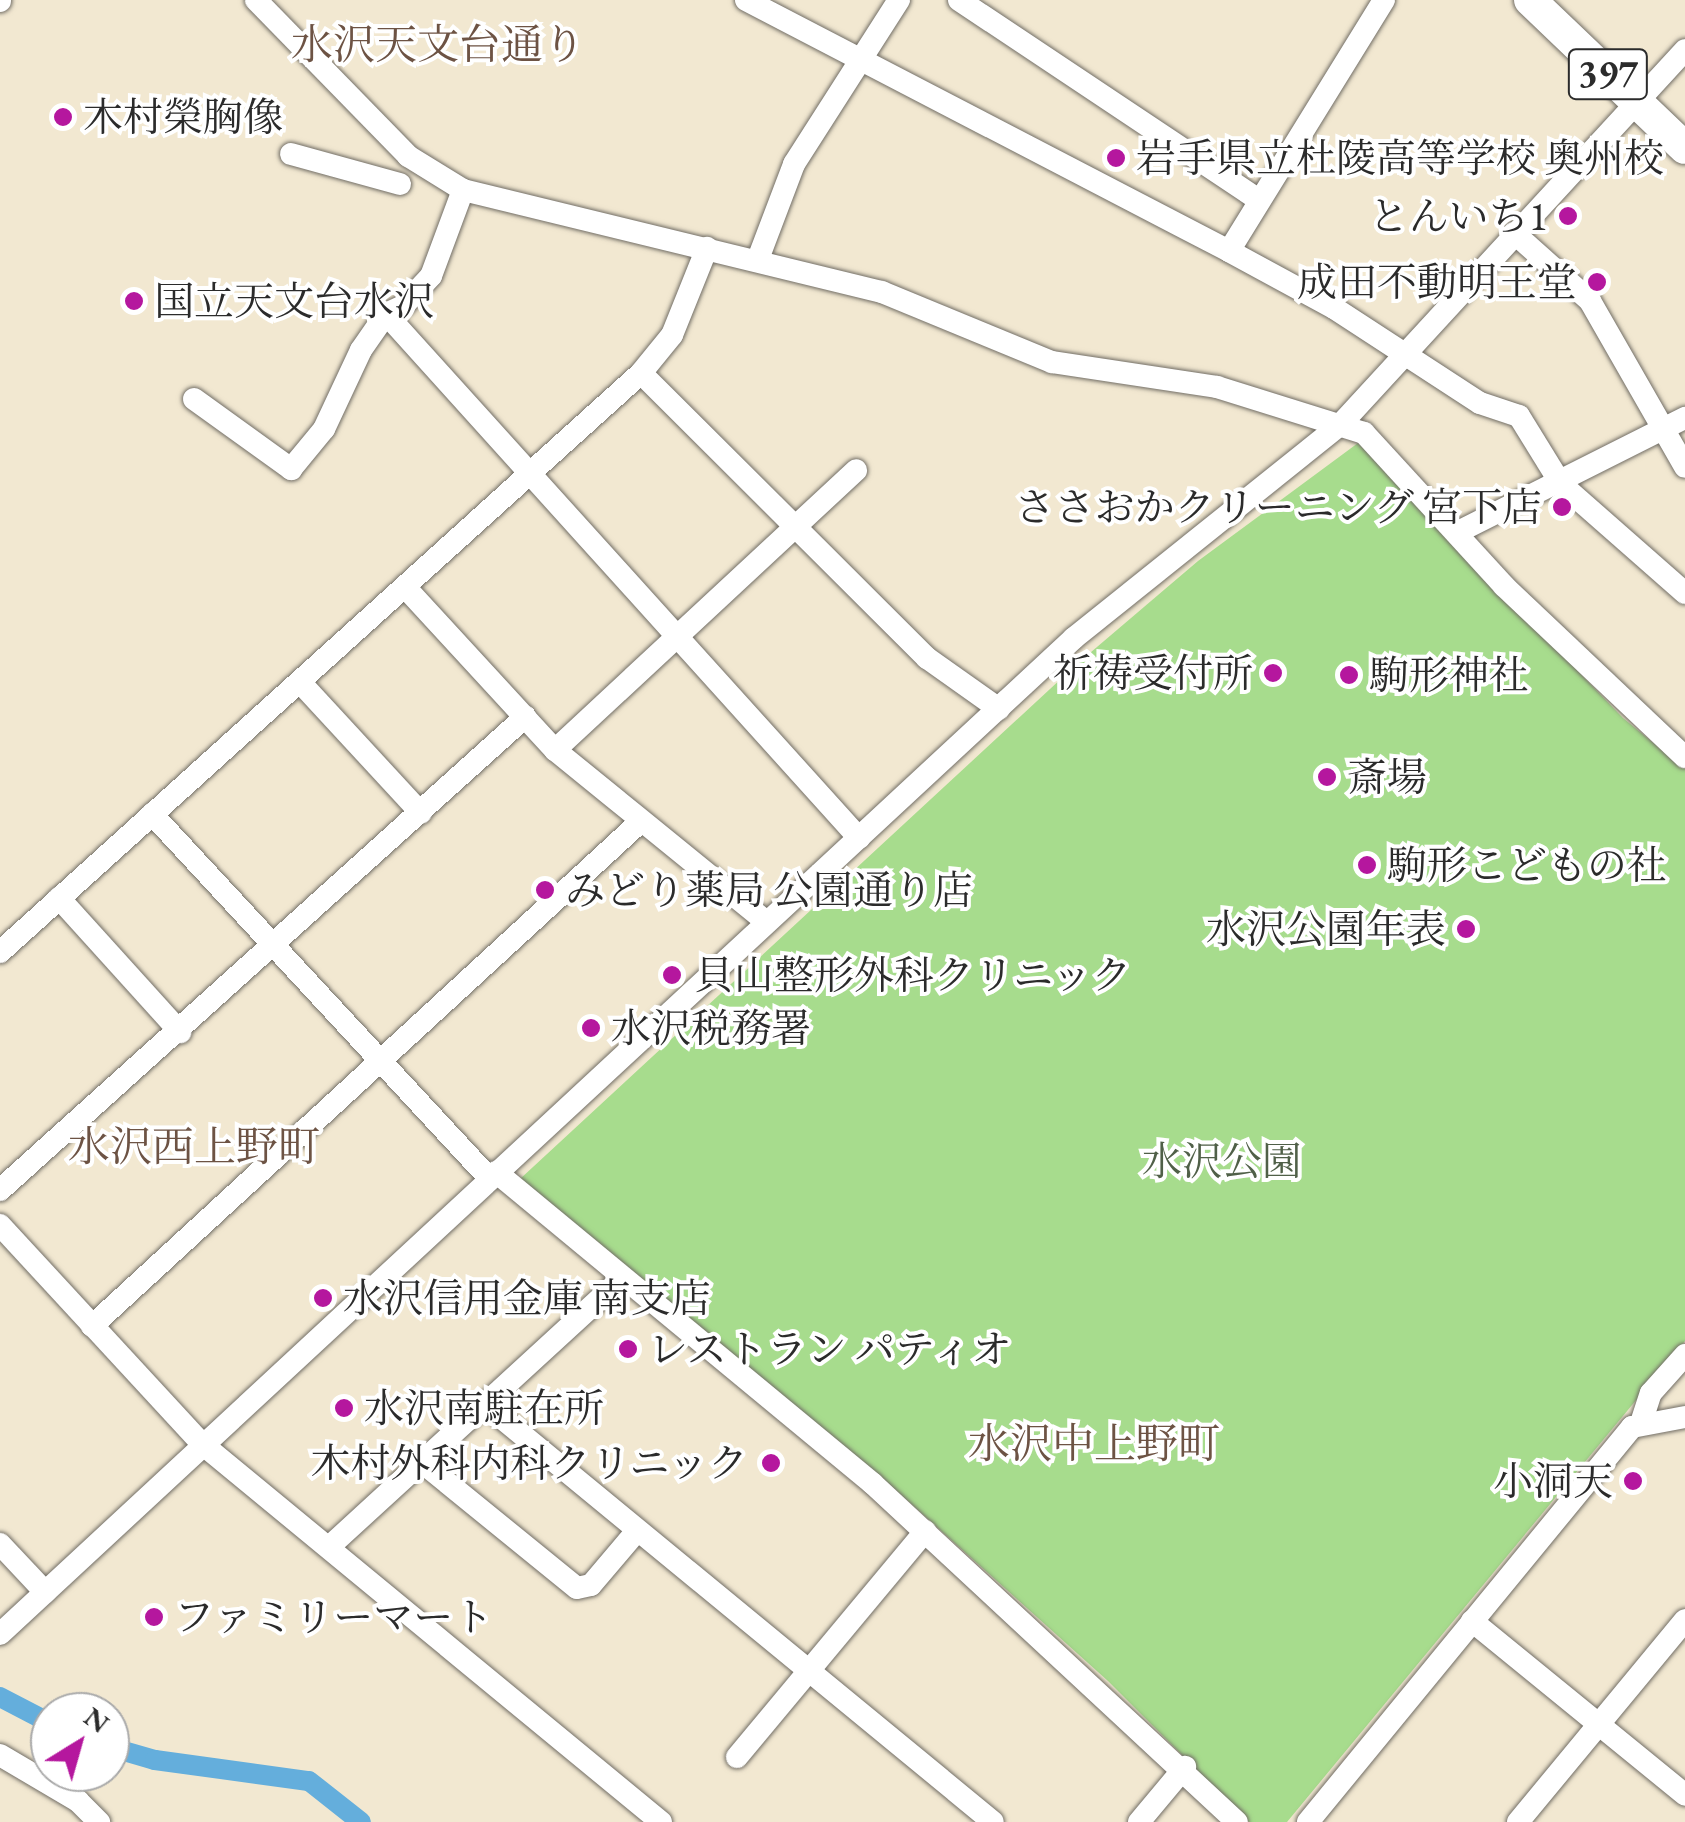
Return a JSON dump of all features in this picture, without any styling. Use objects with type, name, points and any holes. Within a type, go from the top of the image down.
[{"type":"highway","name":"397","points":[[1530,0],[1685,148]]},
{"type":"street","points":[[256,0],[408,156],[463,190],[882,292],[1052,362],[1217,387],[1364,433],[1460,531],[1504,586],[1685,758]]},
{"type":"street","points":[[746,0],[1229,250],[1405,353],[1480,403],[1519,416],[1561,484],[1685,593]]},
{"type":"street","points":[[758,259],[794,164],[899,0]]},
{"type":"street","points":[[959,0],[1256,198]]},
{"type":"street","points":[[1229,250],[1256,198],[1384,0]]},
{"type":"street","points":[[0,1634],[201,1443],[1074,638],[1340,424],[1685,50]]},
{"type":"street","points":[[291,154],[400,184]]},
{"type":"street","points":[[194,400],[291,468],[324,429],[361,350],[386,314],[403,306],[431,276],[463,190]]},
{"type":"street","points":[[1514,233],[1590,302],[1660,430],[1685,466]]},
{"type":"street","points":[[0,952],[641,373],[672,335],[707,248]]},
{"type":"street","points":[[386,314],[859,838]]},
{"type":"street","points":[[641,373],[926,658],[998,709]]},
{"type":"street","points":[[1460,531],[1561,484],[1685,418]]},
{"type":"street","points":[[556,750],[856,470]]},
{"type":"street","points":[[405,586],[556,750],[640,823],[767,922]]},
{"type":"street","points":[[300,682],[421,813]]},
{"type":"street","points":[[0,1190],[274,949],[525,717]]},
{"type":"street","points":[[152,814],[379,1061],[493,1175],[925,1531],[1184,1767],[1237,1822]]},
{"type":"street","points":[[92,1326],[640,823]]},
{"type":"street","points":[[59,898],[180,1032]]},
{"type":"street","points":[[0,1225],[201,1443],[661,1822]]},
{"type":"street","points":[[328,1547],[621,1279]]},
{"type":"street","points":[[1308,1822],[1642,1420],[1651,1393],[1685,1356]]},
{"type":"street","points":[[486,1405],[993,1822]]},
{"type":"street","points":[[1642,1420],[1685,1416]]},
{"type":"street","points":[[424,1463],[577,1588],[591,1585],[636,1532]]},
{"type":"street","points":[[737,1758],[806,1667],[925,1531]]},
{"type":"street","points":[[0,1544],[44,1592]]},
{"type":"street","points":[[1518,1822],[1685,1620]]},
{"type":"street","points":[[1472,1621],[1685,1795]]},
{"type":"street","points":[[0,1755],[78,1801],[98,1822]]},
{"type":"street","points":[[1139,1822],[1184,1767]]},
{"type":"green space","name":"水沢公園","points":[[1358,443],[1623,718],[1685,769],[1685,1341],[1287,1822],[1249,1822],[1108,1681],[879,1475],[520,1179],[1077,664],[1198,561]]},
{"type":"waterway","points":[[0,1697],[30,1713]]},
{"type":"waterway","points":[[130,1753],[155,1760],[309,1781],[361,1822]]},
{"type":"place","name":"木村榮胸像","points":[[63,117]]},
{"type":"place","name":"岩手県立杜陵高等学校 奥州校","points":[[1116,158]]},
{"type":"place","name":"とんいち1","points":[[1568,216]]},
{"type":"place","name":"成田不動明王堂","points":[[1597,282]]},
{"type":"place","name":"国立天文台水沢","points":[[134,301]]},
{"type":"place","name":"ささおかクリーニング 宮下店","points":[[1562,507]]},
{"type":"place","name":"祈祷受付所","points":[[1273,673]]},
{"type":"place","name":"駒形神社","points":[[1349,675]]},
{"type":"place","name":"斎場","points":[[1327,777]]},
{"type":"place","name":"駒形こどもの社","points":[[1367,865]]},
{"type":"place","name":"みどり薬局 公園通り店","points":[[545,890]]},
{"type":"place","name":"水沢公園年表","points":[[1466,929]]},
{"type":"place","name":"貝山整形外科クリニック","points":[[672,975]]},
{"type":"place","name":"水沢税務署","points":[[591,1028]]},
{"type":"place","name":"水沢信用金庫 南支店","points":[[323,1298]]},
{"type":"place","name":"レストラン パティオ","points":[[628,1349]]},
{"type":"place","name":"水沢南駐在所","points":[[344,1408]]},
{"type":"place","name":"木村外科内科クリニック","points":[[771,1463]]},
{"type":"place","name":"小洞天","points":[[1633,1481]]},
{"type":"place","name":"ファミリーマート","points":[[154,1617]]},
{"type":"district","name":"水沢天文台通り","points":[[438,45]]},
{"type":"district","name":"水沢西上野町","points":[[194,1147]]},
{"type":"district","name":"水沢中上野町","points":[[1094,1444]]}]
